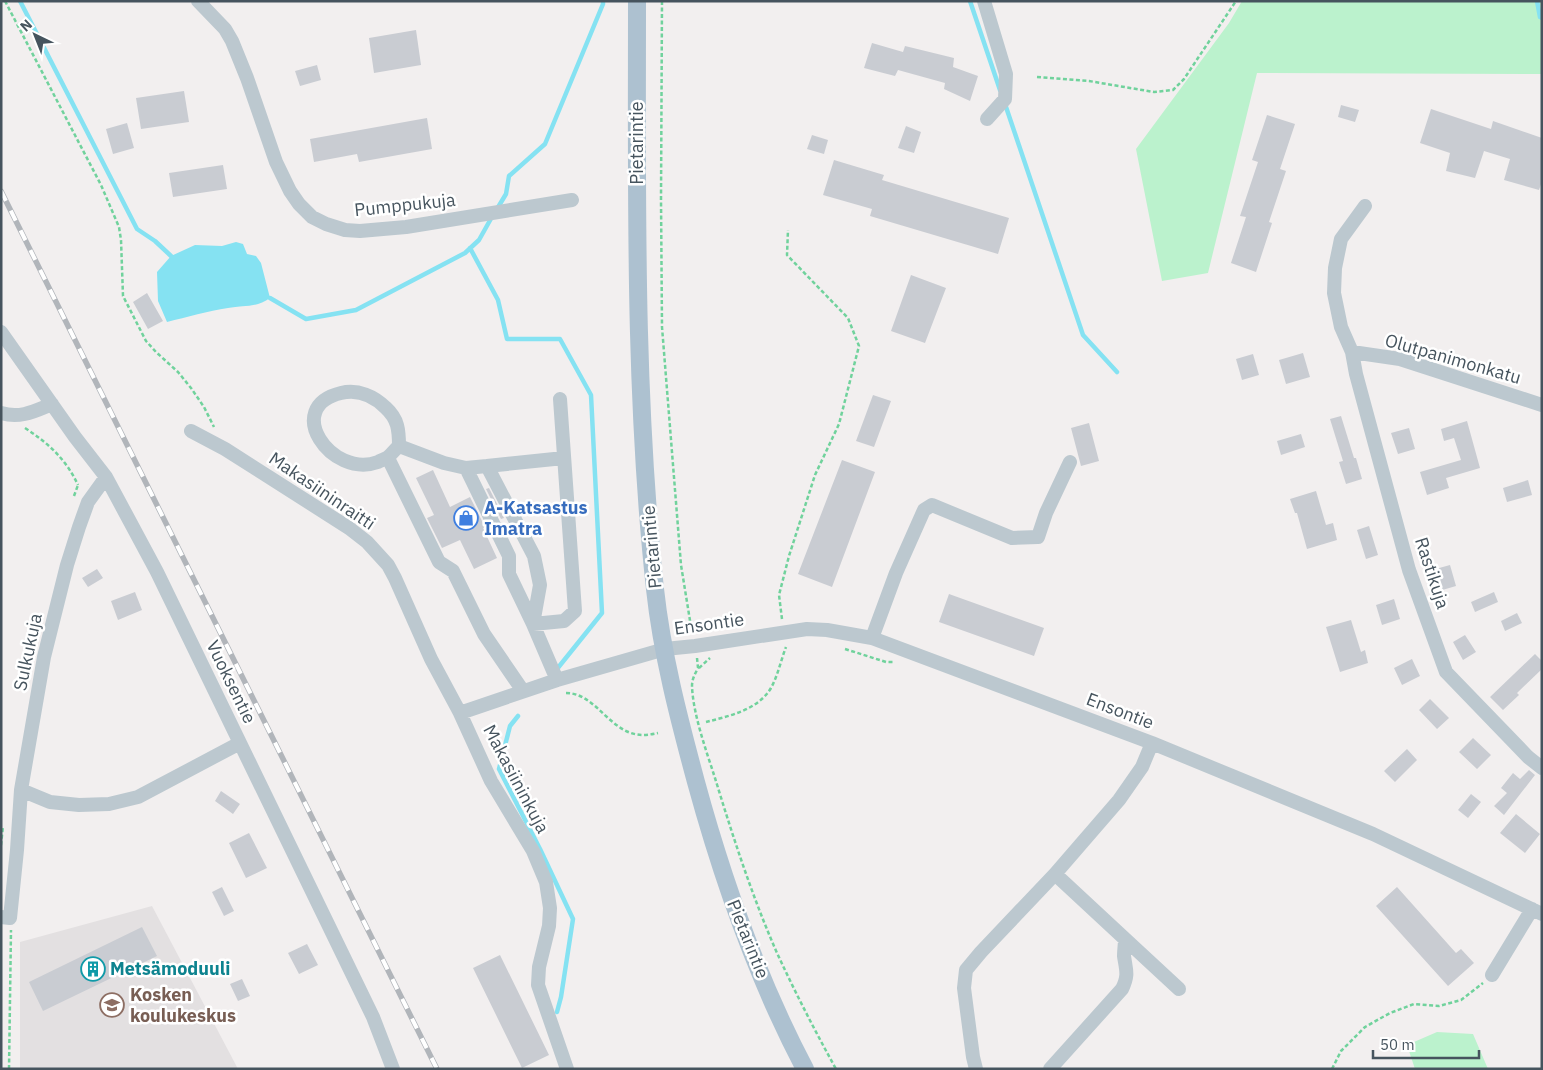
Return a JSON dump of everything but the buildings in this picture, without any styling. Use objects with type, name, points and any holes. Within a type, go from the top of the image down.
[{"type":"main road","name":"Pietarintie","points":[[637,1],[637,204],[642,416],[655,590],[665,649],[684,736],[715,848],[734,907],[779,1014],[805,1069]]},
{"type":"street","name":"Pumppukuja","points":[[198,1],[225,29],[232,41],[276,162],[299,204],[312,217],[345,230],[360,231],[406,227],[572,200]]},
{"type":"street","points":[[984,1],[1006,74],[1005,99],[987,119]]},
{"type":"street","name":"Rastikuja","points":[[1365,206],[1341,238],[1335,268],[1334,293],[1341,327],[1352,352],[1356,374],[1409,570],[1446,672],[1528,757],[1542,768]]},
{"type":"street","name":"Vuoksentie","points":[[1,332],[106,477],[157,572],[372,1017],[393,1069]]},
{"type":"street","name":"Olutpanimonkatu","points":[[1352,352],[1400,359],[1542,405]]},
{"type":"street","points":[[345,392],[361,393],[377,400],[391,413],[399,430],[399,446],[388,458],[370,464],[354,464],[327,450],[318,438],[314,425],[315,412],[321,402],[332,395],[345,392]]},
{"type":"street","points":[[533,624],[564,620],[575,611],[560,399]]},
{"type":"street","points":[[6,414],[24,415],[52,404]]},
{"type":"street","name":"Makasiininraitti","points":[[191,431],[226,449],[350,528],[388,564],[431,659],[460,713]]},
{"type":"street","points":[[399,446],[444,463],[466,468],[564,458]]},
{"type":"street","points":[[388,458],[439,562],[453,571],[484,634],[523,691]]},
{"type":"street","points":[[872,638],[896,573],[924,510],[932,505],[1012,538],[1038,538],[1046,513],[1070,462]]},
{"type":"street","points":[[487,466],[534,556],[540,585],[533,624]]},
{"type":"street","points":[[466,468],[509,556],[509,574],[557,680]]},
{"type":"street","name":"Sulkukuja","points":[[6,918],[17,850],[21,790],[44,657],[68,565],[88,502],[106,477]]},
{"type":"street","name":"Ensontie","points":[[665,649],[807,629],[827,630],[872,638],[1152,743],[1373,834],[1537,911]]},
{"type":"street","name":"Makasiininkuja","points":[[567,1069],[538,985],[539,966],[549,926],[550,908],[546,882],[533,851],[491,781],[460,713],[557,680],[665,649]]},
{"type":"street","points":[[21,790],[50,802],[79,805],[109,804],[138,797],[240,743]]},
{"type":"street","points":[[976,1069],[964,988],[966,970],[1056,874],[1119,800],[1142,767],[1152,743]]},
{"type":"street","points":[[1056,874],[1179,990]]},
{"type":"street","points":[[1492,975],[1537,911]]},
{"type":"street","points":[[1050,1069],[1122,989],[1127,980],[1124,955],[1125,939]]},
{"type":"path","points":[[5,1],[101,185],[119,227],[123,296],[146,342],[192,388],[226,449]]},
{"type":"path","points":[[662,1],[662,327],[680,565],[698,668]]},
{"type":"path","points":[[1037,76],[1088,81],[1154,92],[1173,90],[1184,79],[1236,1]]},
{"type":"path","points":[[784,632],[779,595],[789,556],[815,475],[839,424],[859,346],[848,318],[787,255],[788,230]]},
{"type":"path","points":[[6,414],[55,450],[69,468],[88,502]]},
{"type":"path","points":[[706,722],[740,712],[757,702],[770,689],[786,645],[778,646]]},
{"type":"path","points":[[840,647],[886,662],[895,662],[907,651]]},
{"type":"path","points":[[714,656],[698,668],[694,674],[692,684],[694,701],[706,749],[736,846],[755,899],[777,952],[836,1069]]},
{"type":"path","points":[[558,696],[567,693],[581,697],[621,730],[644,736],[658,733]]},
{"type":"path","points":[[6,918],[9,1069]]},
{"type":"path","points":[[1332,1069],[1342,1051],[1365,1027],[1373,1022],[1414,1004],[1439,1006],[1462,1000],[1492,975]]},
{"type":"shaded area","name":"Kosken koulukeskus","points":[[152,906],[238,1069],[20,1069],[20,942]]},
{"type":"green space","points":[[1242,1],[1542,1],[1542,74],[1257,73],[1208,273],[1162,281],[1136,149],[1229,23]]},
{"type":"green space","points":[[1437,1032],[1473,1034],[1488,1069],[1415,1069],[1407,1045]]},
{"type":"water","points":[[236,242],[243,244],[247,254],[256,256],[261,263],[270,298],[255,305],[220,309],[167,322],[158,301],[157,272],[171,256],[195,245],[222,246]]},
{"type":"waterway","points":[[20,1],[137,229],[155,241],[171,256]]},
{"type":"waterway","points":[[497,209],[506,194],[509,176],[545,144],[603,1]]},
{"type":"waterway","points":[[970,1],[1000,90]]},
{"type":"waterway","points":[[1537,1],[1540,17],[1542,18]]},
{"type":"waterway","points":[[1005,104],[1083,335],[1117,372]]},
{"type":"waterway","points":[[270,298],[306,319],[356,310],[465,253],[479,240],[493,215]]},
{"type":"waterway","points":[[470,248],[498,300],[507,339],[560,339],[591,395],[602,613],[557,669]]},
{"type":"waterway","points":[[518,716],[510,726],[499,769],[573,919],[557,1012]]},
{"type":"railway","points":[[1,191],[437,1069]]},
{"type":"place","name":"A-Katsastus Imatra","points":[[466,518]]},
{"type":"place","name":"Metsämoduuli","points":[[93,969]]},
{"type":"place","name":"Kosken koulukeskus","points":[[112,1005]]}]
